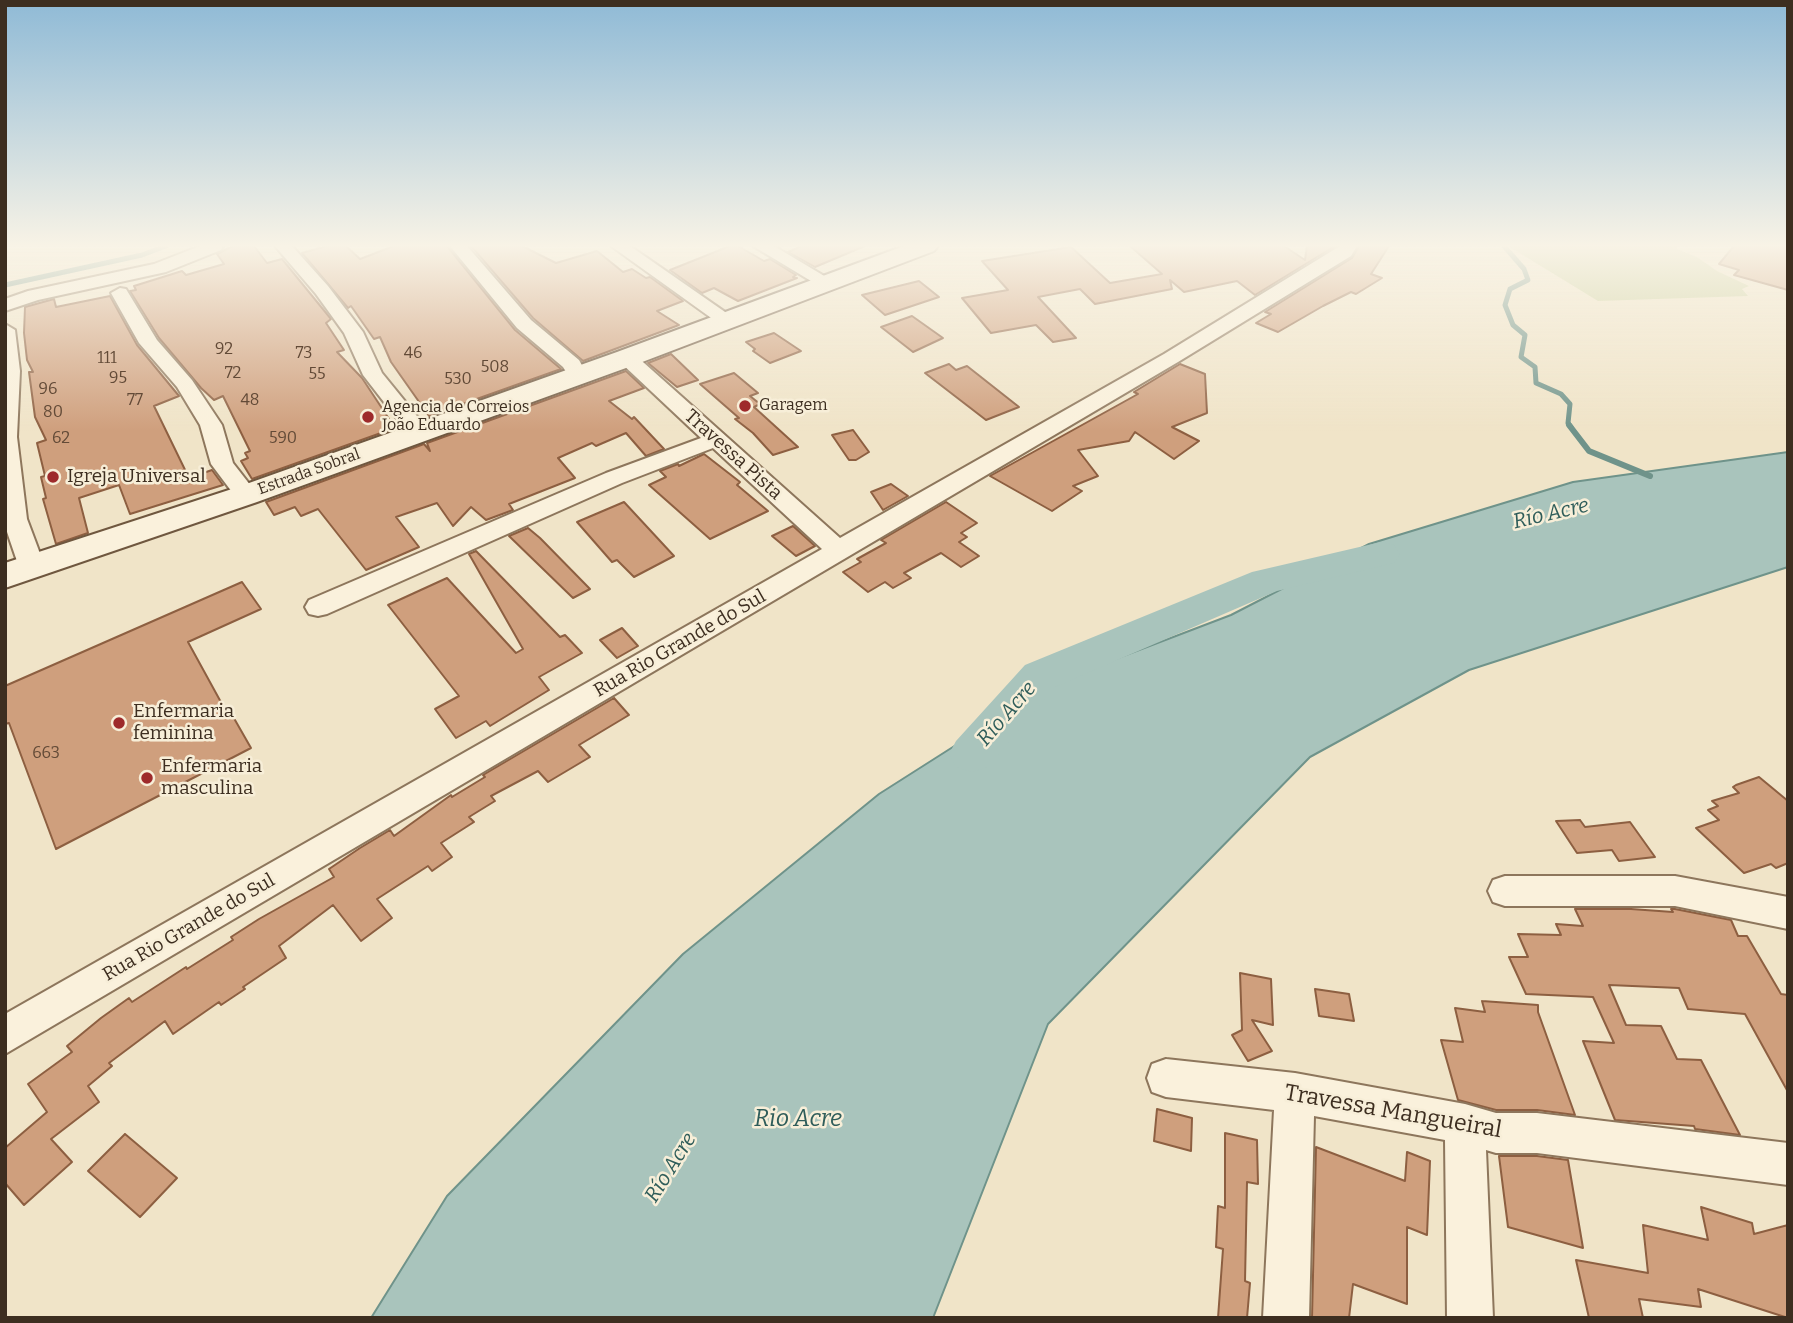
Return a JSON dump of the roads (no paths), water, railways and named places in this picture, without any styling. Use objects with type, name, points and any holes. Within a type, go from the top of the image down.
[{"type":"street","points":[[129,308],[149,343],[185,384],[211,425],[222,464],[246,495]]},
{"type":"street","points":[[336,308],[354,332],[373,375],[419,432]]},
{"type":"street","points":[[510,308],[524,324],[572,364],[578,376]]},
{"type":"street","points":[[709,308],[728,321]]},
{"type":"street","name":"Estrada Sobral","points":[[18,572],[246,495],[763,308]]},
{"type":"street","name":"Rua Rio Grande do Sul","points":[[5,1035],[1255,308]]},
{"type":"street","points":[[5,330],[10,371],[6,437],[18,572]]},
{"type":"street","name":"Travessa Pista","points":[[627,358],[839,551]]},
{"type":"street","points":[[318,607],[614,478],[715,440]]},
{"type":"street","points":[[1505,891],[1675,891],[1788,914]]},
{"type":"street","name":"Travessa Mangueiral","points":[[1166,1078],[1296,1093],[1465,1124],[1496,1133],[1537,1133],[1788,1164]]},
{"type":"street","points":[[1286,1318],[1296,1093]]},
{"type":"street","points":[[1465,1124],[1470,1318]]},
{"type":"water","name":"Rio Acre","points":[[1788,452],[1788,567],[1469,670],[1310,757],[1048,1024],[933,1318],[371,1318],[447,1196],[683,954],[879,794],[1055,682],[1231,615],[1369,544],[1573,482]]},
{"type":"waterway","points":[[1506,308],[1513,325],[1525,335],[1521,357],[1535,367],[1536,383],[1561,394],[1570,404],[1568,423],[1571,427]]},
{"type":"waterway","points":[[1569,425],[1589,451],[1650,476]]},
{"type":"waterway","name":"Río Acre","points":[[972,754],[1040,676],[1266,581],[1381,554]]},
{"type":"place","name":"Garagem","points":[[745,406]]},
{"type":"place","name":"Agencia de Correios João Eduardo","points":[[368,417]]},
{"type":"place","name":"Igreja Universal","points":[[53,477]]},
{"type":"place","name":"Enfermaria feminina","points":[[119,723]]},
{"type":"place","name":"Enfermaria masculina","points":[[147,778]]}]
